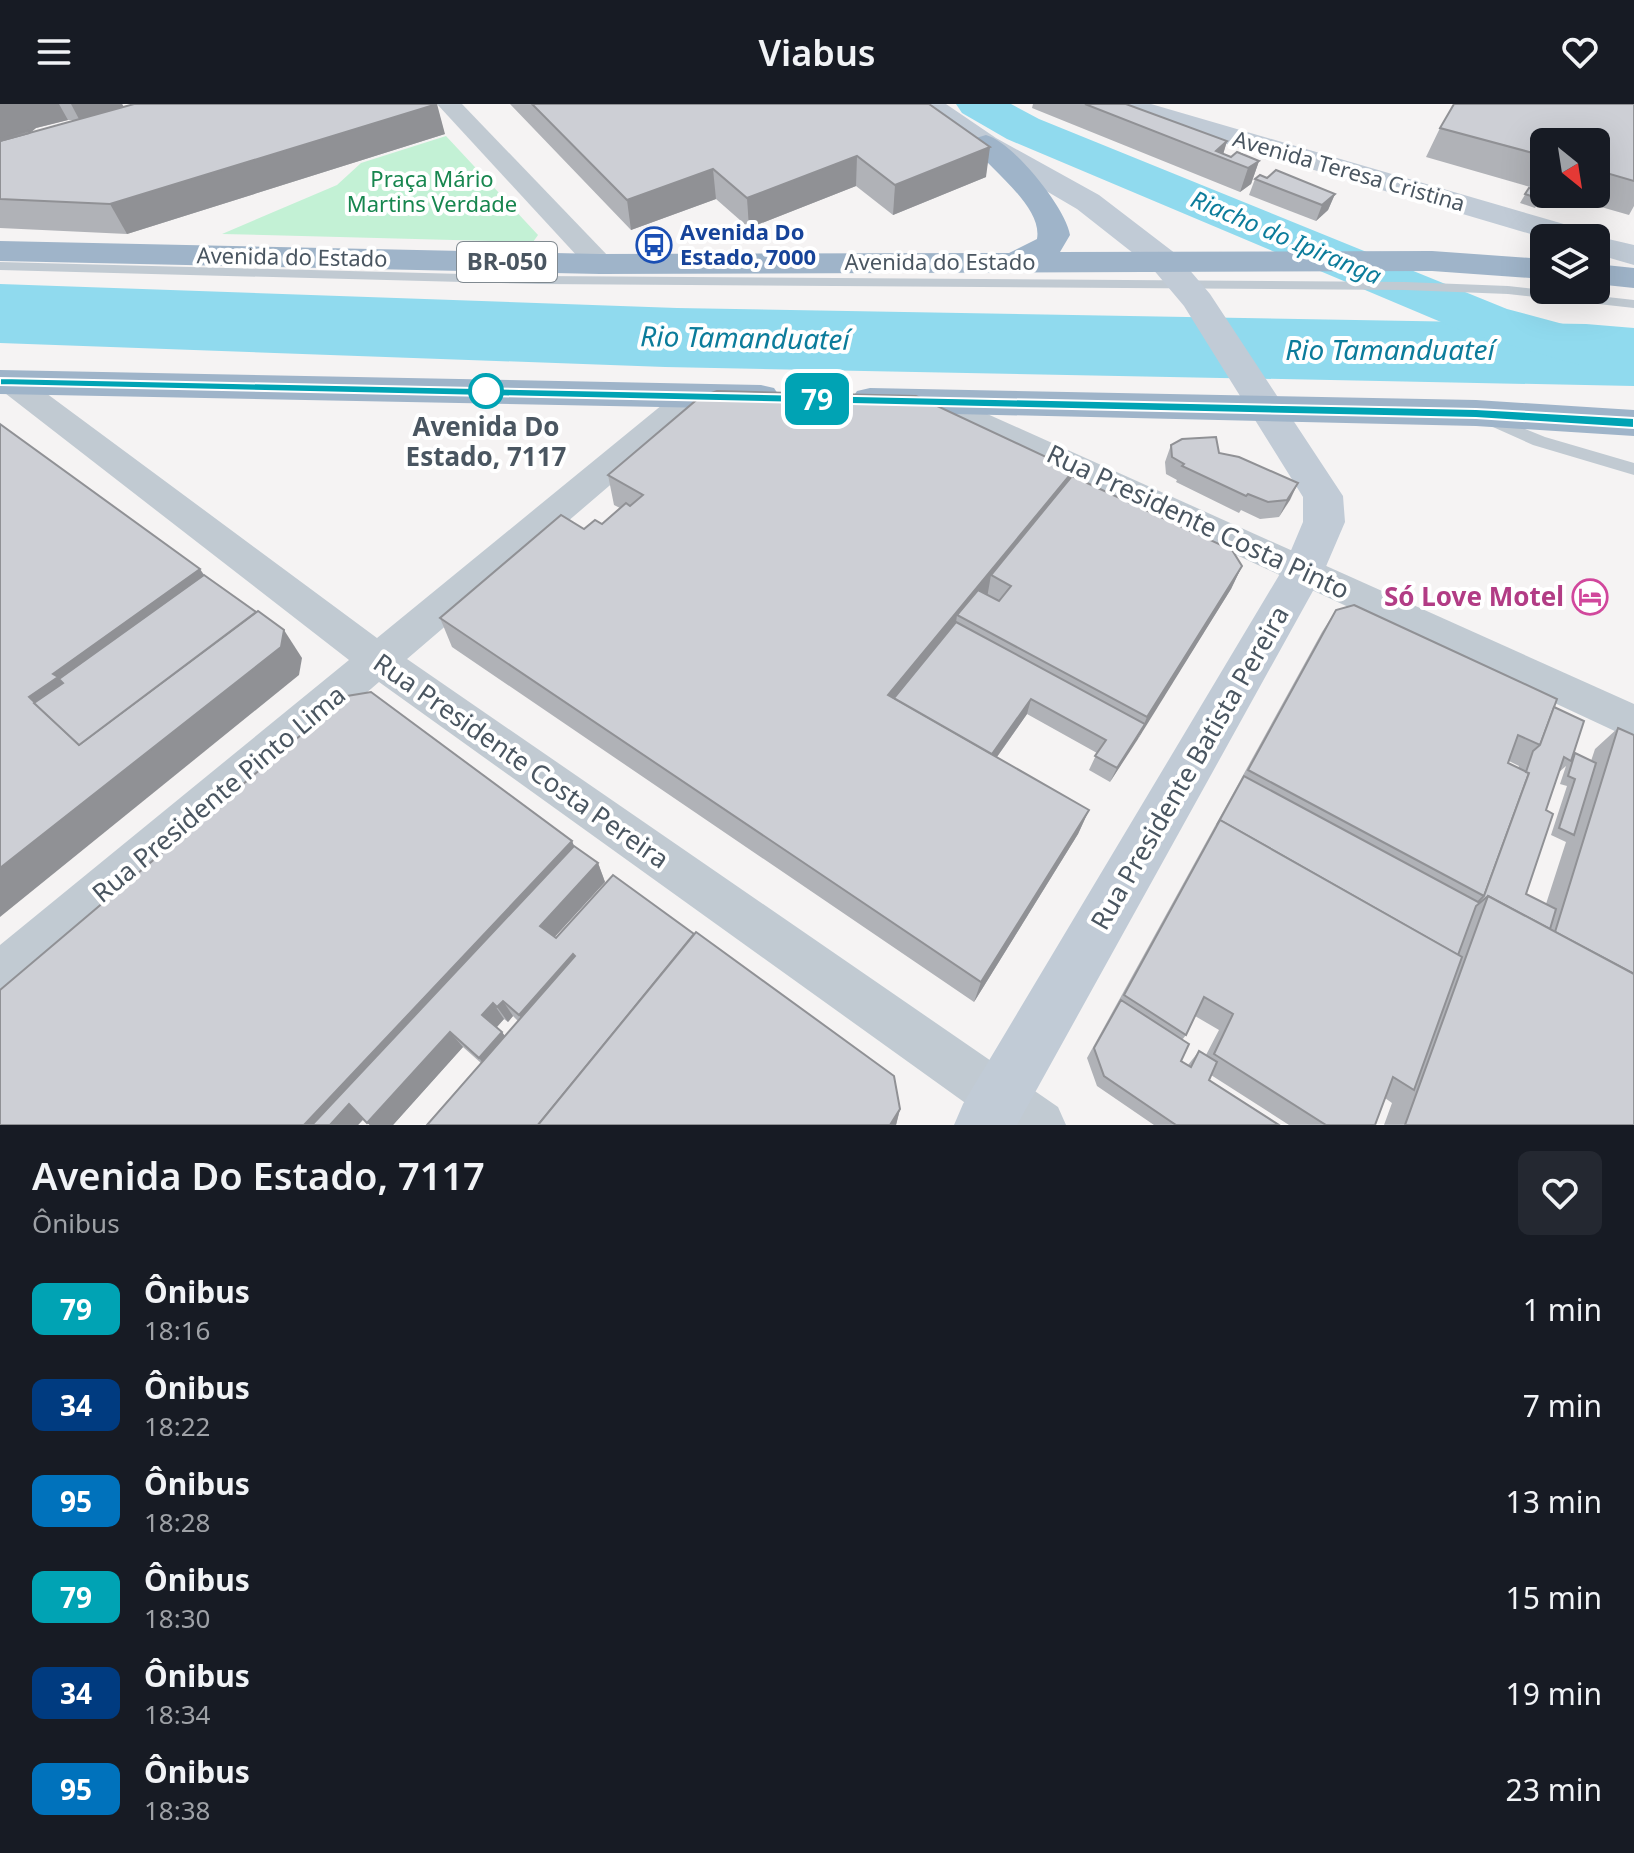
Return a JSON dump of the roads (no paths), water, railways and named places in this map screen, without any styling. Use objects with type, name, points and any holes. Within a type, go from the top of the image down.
[{"type":"highway","points":[[986,144],[1040,203],[1053,224],[1054,237],[1050,243],[1035,254],[1013,262]]},
{"type":"highway","name":"Avenida do Estado","points":[[0,251],[600,264],[1013,262],[1181,281],[1258,261],[1432,261],[1530,268]]},
{"type":"highway","points":[[1610,275],[1634,278]]},
{"type":"highway","points":[[6,382],[936,402],[1259,401],[1634,423]]},
{"type":"main road","points":[[927,104],[986,144],[1088,202],[1181,281],[1259,401]]},
{"type":"main road","name":"Avenida Teresa Cristina","points":[[1121,104],[1530,224]]},
{"type":"main road","points":[[1610,248],[1634,255]]},
{"type":"main road","name":"Rua Presidente Batista Pereira","points":[[992,1111],[1303,571],[1324,522],[1323,496],[1308,468],[1259,401]]},
{"type":"street","points":[[449,104],[600,264]]},
{"type":"street","name":"Rua Presidente Costa Pereira","points":[[6,382],[379,661],[992,1111],[1040,1125]]},
{"type":"street","name":"Rua Presidente Pinto Lima","points":[[0,976],[695,395]]},
{"type":"street","name":"Rua Presidente Costa Pinto","points":[[936,402],[1634,723]]},
{"type":"lane","points":[[0,266],[539,280],[1405,286],[1508,290],[1634,304]]},
{"type":"lane","points":[[1476,413],[1539,441],[1634,469]]},
{"type":"water","name":"Rio Tamanduateí","points":[[0,284],[677,308],[1586,324],[1634,328],[1634,386],[665,367],[0,343]]},
{"type":"waterway","name":"Riacho do Ipiranga","points":[[978,104],[1023,129],[1487,321],[1580,347]]},
{"type":"place","name":"Avenida Do Estado, 7000","points":[[654,245]]},
{"type":"place","name":"Avenida Do Estado, 7117","points":[[486,391]]},
{"type":"place","name":"Só Love Motel","points":[[1590,597]]},
{"type":"park label","name":"Praça Mário Martins Verdade","points":[[432,192]]}]
